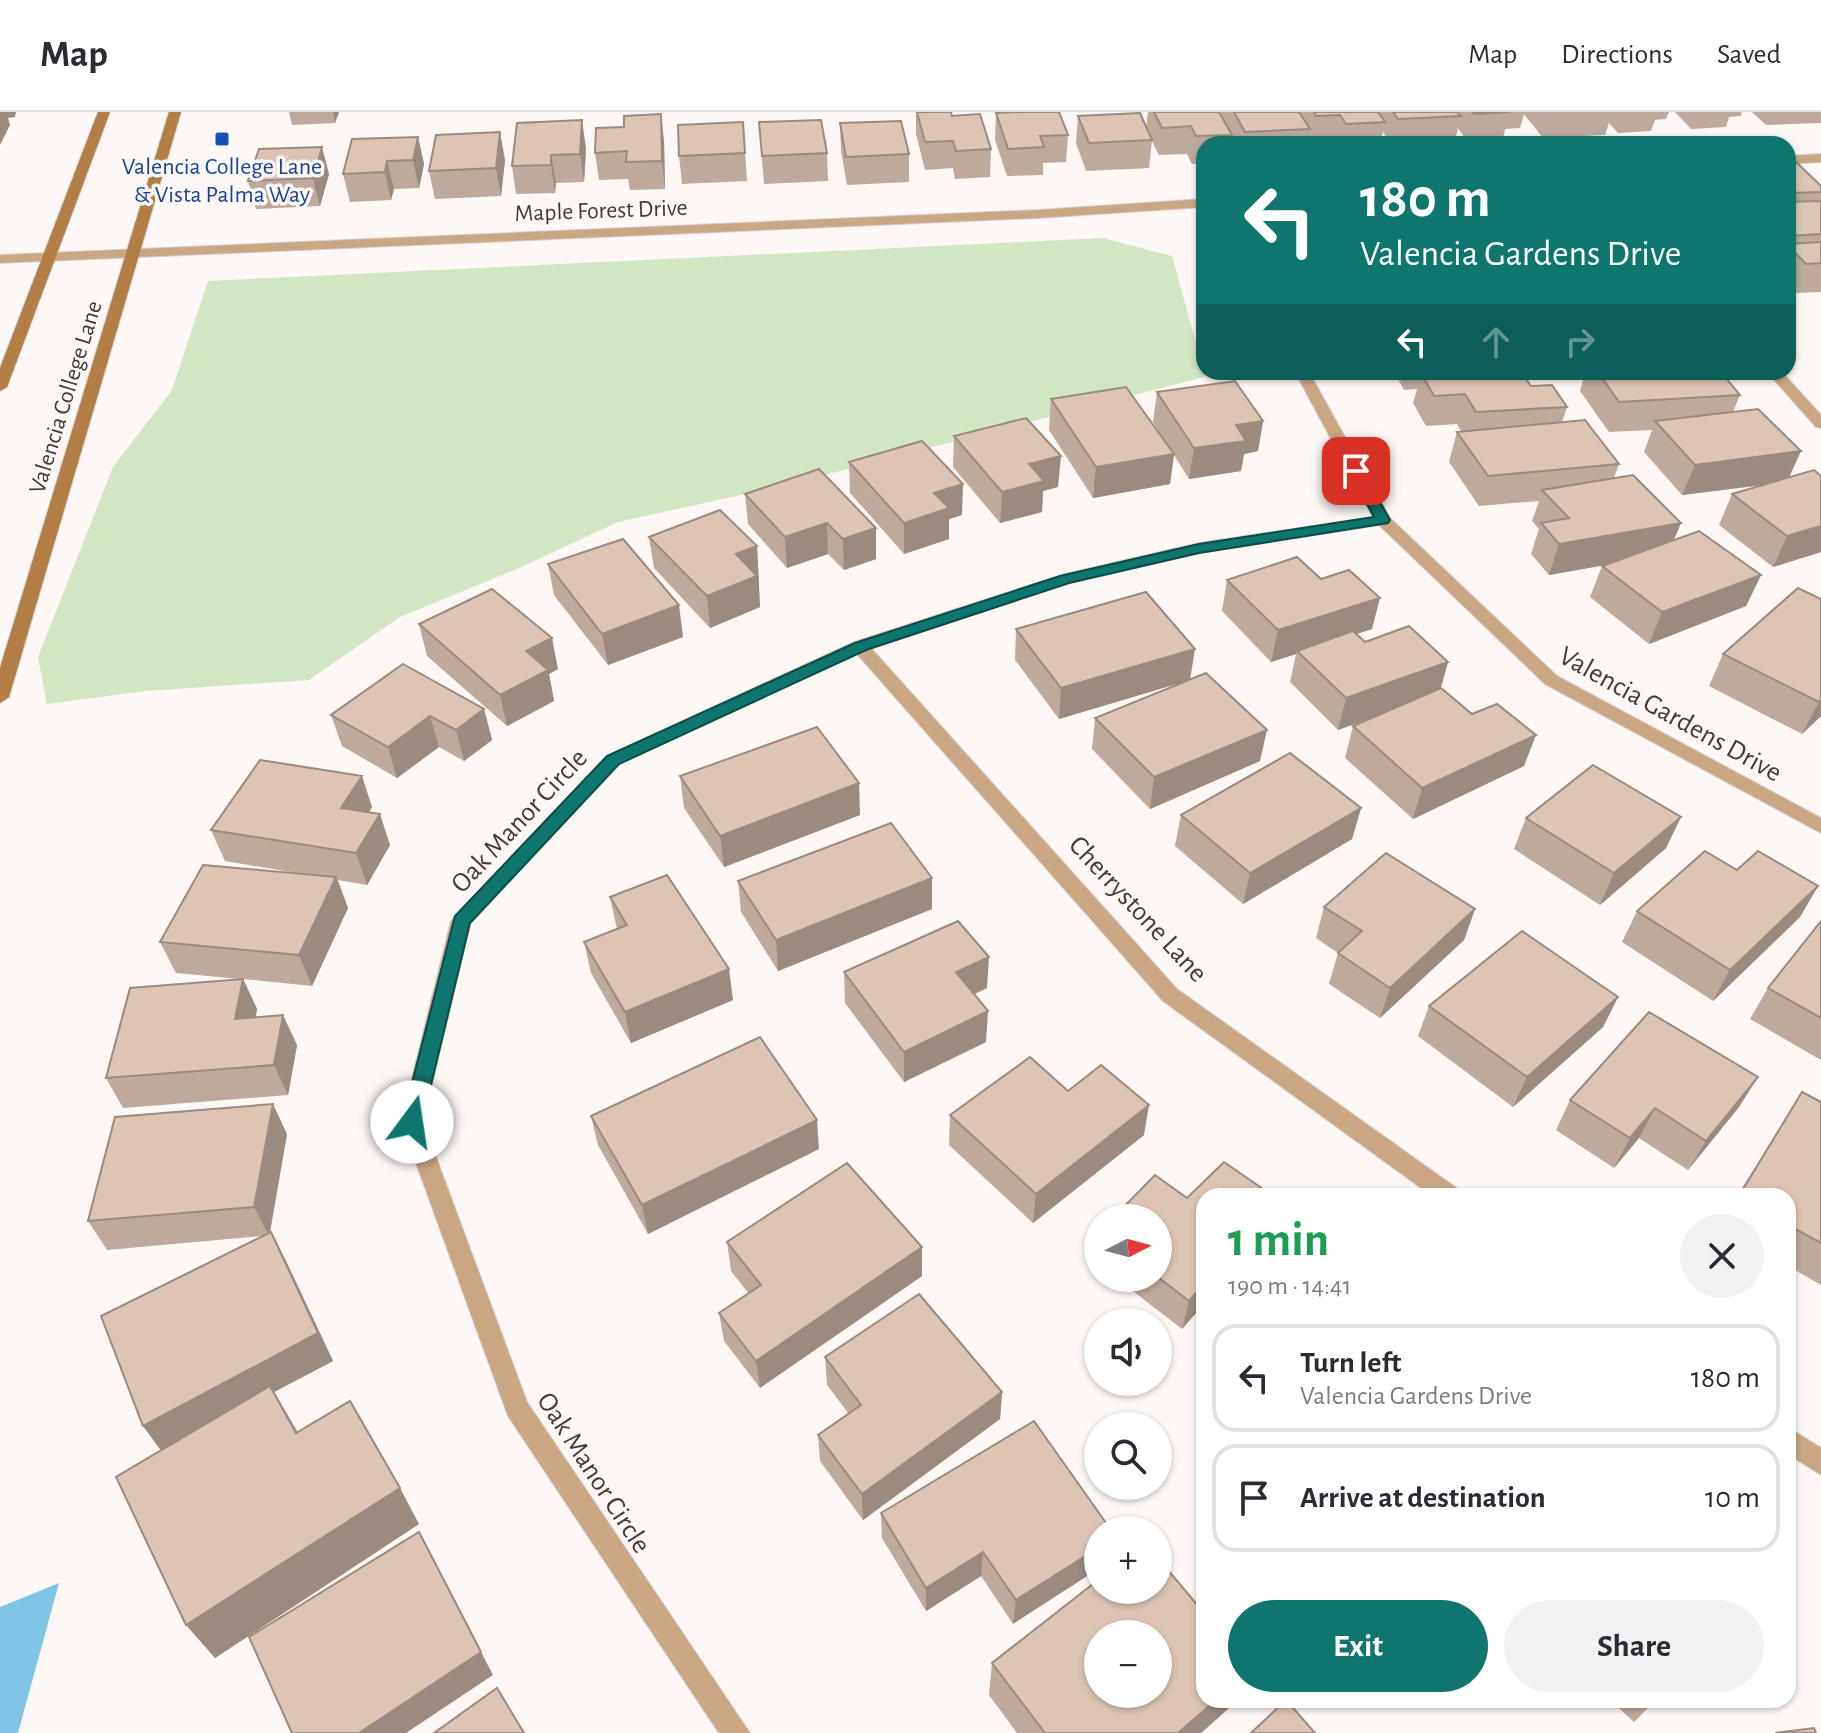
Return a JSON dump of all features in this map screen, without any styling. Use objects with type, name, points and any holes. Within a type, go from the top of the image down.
[{"type":"street","points":[[0,387],[104,112]]},
{"type":"street","name":"Valencia College Lane","points":[[0,697],[175,112]]},
{"type":"street","points":[[1796,160],[1821,158]]},
{"type":"street","name":"Maple Forest Drive","points":[[0,259],[1038,214],[1196,204]]},
{"type":"street","name":"Valencia Gardens Drive","points":[[1306,380],[1383,520],[1551,680],[1821,826]]},
{"type":"street","points":[[1781,380],[1821,424]]},
{"type":"street","name":"Oak Manor Circle","points":[[736,1733],[517,1408],[412,1122],[461,921],[613,760],[860,646],[1065,579],[1199,548],[1383,520]]},
{"type":"street","name":"Cherrystone Lane","points":[[860,646],[1170,995],[1439,1188]]},
{"type":"street","points":[[1796,1445],[1821,1463]]},
{"type":"green space","points":[[1103,238],[1172,256],[1196,343],[1196,379],[782,486],[618,522],[517,569],[400,617],[309,680],[146,691],[47,704],[38,657],[113,467],[172,390],[208,281]]},
{"type":"water","points":[[59,1583],[18,1733],[0,1733],[0,1607]]},
{"type":"building","points":[[917,112],[951,112],[952,116],[980,114],[991,149],[956,151],[953,141],[925,142]]},
{"type":"building","points":[[1059,112],[1068,135],[1040,136],[1044,147],[1008,149],[996,113]]},
{"type":"building","points":[[1154,112],[1219,112],[1232,135],[1196,136],[1191,126],[1162,128]]},
{"type":"building","points":[[1234,112],[1299,112],[1310,129],[1245,132]]},
{"type":"building","points":[[1314,112],[1378,112],[1385,122],[1346,124],[1340,115],[1316,116]]},
{"type":"building","points":[[1393,112],[1457,112],[1461,116],[1398,119]]},
{"type":"building","points":[[1140,113],[1152,140],[1089,143],[1078,116]]},
{"type":"building","points":[[661,114],[662,161],[626,162],[627,151],[595,153],[596,128],[624,127],[624,116]]},
{"type":"building","points":[[582,120],[580,154],[551,155],[551,165],[512,166],[517,123]]},
{"type":"building","points":[[821,120],[827,153],[762,156],[759,122]]},
{"type":"building","points":[[901,121],[909,154],[846,157],[840,123]]},
{"type":"building","points":[[743,122],[745,153],[679,156],[678,125]]},
{"type":"building","points":[[500,132],[496,168],[429,171],[436,135]]},
{"type":"building","points":[[418,137],[413,160],[387,161],[385,172],[343,174],[352,139]]},
{"type":"building","points":[[322,147],[313,178],[248,181],[259,149]]},
{"type":"building","points":[[1796,162],[1821,186],[1821,192],[1796,193]]},
{"type":"building","points":[[1821,201],[1821,234],[1796,236],[1796,202]]},
{"type":"building","points":[[1821,242],[1821,263],[1806,264],[1796,253],[1796,244]]},
{"type":"building","points":[[1425,380],[1527,380],[1531,386],[1552,385],[1567,407],[1476,412],[1465,394],[1434,396]]},
{"type":"building","points":[[1604,380],[1728,380],[1740,395],[1619,402]]},
{"type":"building","points":[[1235,381],[1263,421],[1236,425],[1246,441],[1194,448],[1157,392]]},
{"type":"building","points":[[1126,387],[1174,454],[1096,467],[1051,399]]},
{"type":"building","points":[[1758,409],[1801,451],[1695,465],[1655,421]]},
{"type":"building","points":[[1026,418],[1061,456],[1029,464],[1044,481],[1002,492],[954,436]]},
{"type":"building","points":[[1585,420],[1619,464],[1488,476],[1457,432]]},
{"type":"building","points":[[922,441],[963,484],[934,493],[949,508],[904,523],[849,462]]},
{"type":"building","points":[[819,469],[876,528],[843,539],[827,523],[785,537],[745,494]]},
{"type":"building","points":[[1814,470],[1821,476],[1821,526],[1787,536],[1732,494]]},
{"type":"building","points":[[1633,475],[1681,523],[1559,544],[1541,523],[1569,518],[1542,490]]},
{"type":"building","points":[[720,510],[757,546],[736,554],[757,576],[707,596],[649,537]]},
{"type":"building","points":[[1699,531],[1761,575],[1662,612],[1602,566]]},
{"type":"building","points":[[623,539],[679,605],[602,634],[548,564]]},
{"type":"building","points":[[1297,557],[1321,579],[1349,570],[1380,598],[1278,630],[1227,580]]},
{"type":"building","points":[[1798,588],[1821,599],[1819,702],[1723,654]]},
{"type":"building","points":[[492,589],[552,638],[526,651],[548,670],[500,695],[419,624]]},
{"type":"building","points":[[1146,592],[1195,649],[1061,688],[1016,629]]},
{"type":"building","points":[[1409,626],[1448,662],[1346,698],[1297,651],[1353,631],[1365,642]]},
{"type":"building","points":[[403,664],[484,709],[456,730],[430,716],[388,747],[331,715]]},
{"type":"building","points":[[1206,673],[1267,730],[1154,777],[1095,718]]},
{"type":"building","points":[[1441,688],[1472,714],[1497,704],[1536,735],[1422,788],[1353,726]]},
{"type":"building","points":[[817,727],[859,783],[720,836],[680,776]]},
{"type":"building","points":[[1290,753],[1361,808],[1250,873],[1181,815]]},
{"type":"building","points":[[260,760],[362,776],[341,808],[380,814],[356,853],[211,830]]},
{"type":"building","points":[[1593,765],[1681,817],[1614,873],[1526,818]]},
{"type":"building","points":[[891,823],[932,878],[776,940],[738,881]]},
{"type":"building","points":[[1705,851],[1737,870],[1758,851],[1818,886],[1730,970],[1637,911]]},
{"type":"building","points":[[1386,853],[1475,909],[1390,988],[1338,953],[1362,931],[1324,907]]},
{"type":"building","points":[[203,865],[336,877],[299,955],[160,942]]},
{"type":"building","points":[[667,875],[729,969],[625,1012],[584,942],[627,925],[610,897]]},
{"type":"building","points":[[958,921],[989,957],[956,972],[988,1011],[904,1052],[844,972]]},
{"type":"building","points":[[1821,921],[1821,1018],[1768,988]]},
{"type":"building","points":[[1522,931],[1618,997],[1527,1077],[1429,1006]]},
{"type":"building","points":[[243,979],[235,1019],[283,1015],[274,1065],[106,1078],[130,988]]},
{"type":"building","points":[[1649,1012],[1758,1077],[1706,1141],[1655,1108],[1630,1138],[1570,1100]]},
{"type":"building","points":[[760,1037],[817,1120],[642,1205],[591,1116]]},
{"type":"building","points":[[1030,1057],[1068,1091],[1101,1065],[1149,1105],[1036,1194],[950,1115]]},
{"type":"building","points":[[1802,1092],[1821,1102],[1821,1243],[1796,1229],[1796,1188],[1744,1188]]},
{"type":"building","points":[[273,1104],[254,1207],[88,1221],[115,1117]]},
{"type":"building","points":[[1224,1162],[1261,1188],[1197,1188]]},
{"type":"building","points":[[847,1163],[922,1247],[756,1361],[719,1313],[761,1285],[727,1242]]},
{"type":"building","points":[[1155,1175],[1187,1198],[1196,1189],[1196,1293],[1189,1301],[1172,1288],[1172,1204],[1127,1204]]},
{"type":"building","points":[[271,1232],[318,1333],[143,1426],[101,1316]]},
{"type":"building","points":[[919,1294],[1002,1392],[862,1494],[818,1435],[861,1405],[825,1357]]},
{"type":"building","points":[[270,1386],[296,1433],[350,1401],[400,1488],[186,1625],[116,1477]]},
{"type":"building","points":[[1034,1421],[1084,1492],[1084,1500],[1090,1500],[1101,1516],[1084,1516],[1084,1557],[1016,1600],[983,1552],[926,1588],[881,1513]]},
{"type":"building","points":[[419,1532],[481,1652],[359,1733],[292,1733],[249,1637]]},
{"type":"building","points":[[1172,1575],[1196,1603],[1196,1708],[1207,1708],[1178,1733],[1045,1733],[992,1663],[1084,1591],[1084,1604],[1172,1604]]},
{"type":"building","points":[[497,1688],[524,1733],[434,1733]]},
{"type":"building","points":[[1278,1708],[1293,1708],[1315,1733],[1251,1733]]},
{"type":"building","points":[[1814,1728],[1816,1733],[1775,1733]]},
{"type":"place","name":"Valencia College Lane & Vista Palma Way","points":[[222,139]]},
{"type":"route","points":[[412,1122],[461,921],[613,760],[860,646],[1065,579],[1199,548],[1383,520],[1356,471]]}]
